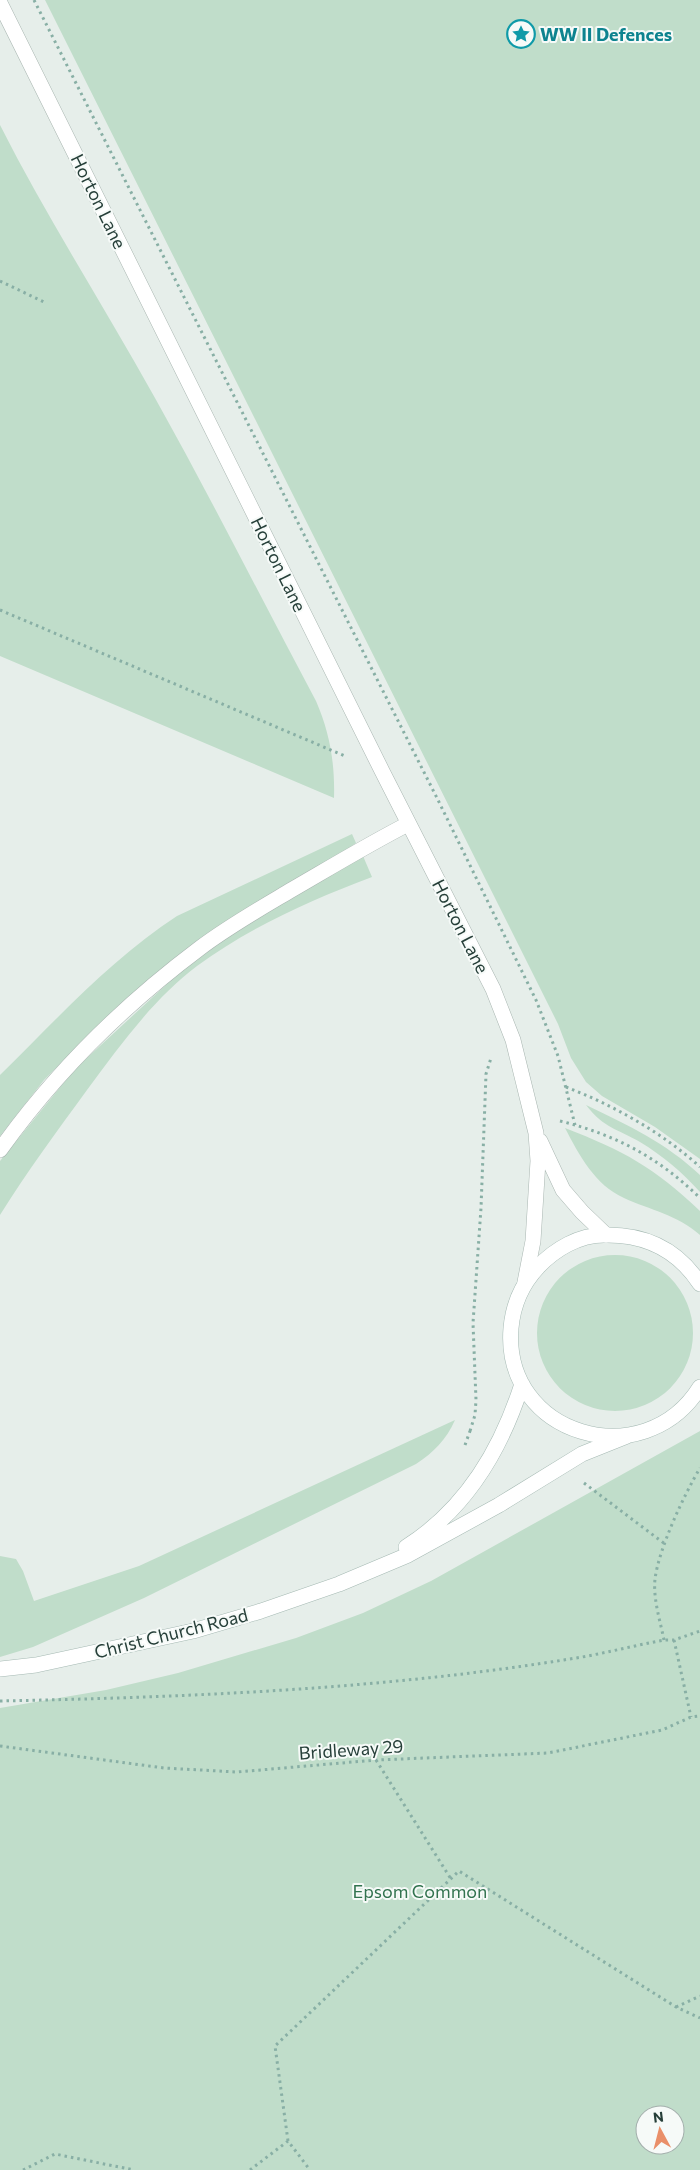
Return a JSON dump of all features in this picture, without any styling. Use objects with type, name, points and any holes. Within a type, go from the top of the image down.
[{"type":"street","name":"Horton Lane","points":[[0,3],[408,824],[493,989],[513,1040],[536,1133],[537,1173],[533,1240],[525,1282]]},
{"type":"street","points":[[0,1150],[57,1078],[76,1058],[133,1003],[181,962],[200,947],[246,917],[408,824]]},
{"type":"street","name":"Horton Lane","points":[[536,1133],[563,1190],[582,1212],[606,1234]]},
{"type":"street","points":[[700,1274],[666,1249],[646,1240],[626,1235],[606,1234],[582,1239],[558,1250],[541,1263],[525,1282],[515,1305],[510,1334],[512,1352],[522,1384],[544,1412],[569,1428],[598,1436],[627,1436],[642,1433],[666,1422],[687,1405],[700,1387]]},
{"type":"street","points":[[682,1262],[700,1284]]},
{"type":"street","name":"Christ Church Road","points":[[339,1584],[388,1560],[412,1544],[439,1523],[461,1500],[483,1471],[498,1444],[508,1424],[522,1384]]},
{"type":"street","name":"Christ Church Road","points":[[0,1669],[36,1665],[193,1631],[261,1611],[339,1584],[415,1552],[500,1505],[582,1454],[627,1436]]},
{"type":"path","points":[[34,0],[519,965],[551,1037],[575,1125]]},
{"type":"path","points":[[0,281],[46,303]]},
{"type":"path","points":[[0,610],[382,771]]},
{"type":"path","points":[[470,1431],[475,1415],[476,1400],[473,1323],[482,1208],[486,1074],[491,1057],[513,1040]]},
{"type":"path","points":[[566,1087],[587,1095],[644,1126],[684,1152],[700,1167]]},
{"type":"path","points":[[532,1114],[595,1131],[633,1147],[656,1161],[700,1198]]},
{"type":"path","points":[[664,1640],[656,1600],[655,1580],[658,1563],[676,1517],[700,1468]]},
{"type":"path","points":[[0,1701],[261,1693],[409,1680],[583,1657],[664,1640],[674,1640],[700,1631]]},
{"type":"path","points":[[674,1640],[691,1717]]},
{"type":"path","name":"Bridleway 29","points":[[0,1746],[164,1768],[237,1772],[376,1760],[548,1752],[662,1730],[691,1717],[700,1716]]},
{"type":"path","points":[[376,1760],[451,1879]]},
{"type":"path","points":[[310,2170],[288,2141],[275,2046],[459,1871],[676,2007],[700,2018]]},
{"type":"path","points":[[676,2007],[700,1996]]},
{"type":"path","points":[[250,2170],[288,2141]]},
{"type":"path","points":[[23,2170],[55,2154],[134,2170]]},
{"type":"green space","points":[[45,0],[700,0],[700,1159],[655,1127],[602,1096],[586,1082],[571,1058],[558,1024]]},
{"type":"green space","points":[[0,125],[37,194],[176,436],[316,701],[331,749],[334,773],[334,798],[0,656]]},
{"type":"green space","points":[[352,834],[356,843],[98,1026],[44,1080],[0,1136],[0,1075],[85,991],[129,951],[177,916]]},
{"type":"green space","points":[[363,856],[372,877],[304,905],[238,939],[197,966],[166,993],[151,1008],[99,1074],[42,1152],[0,1215],[0,1161],[75,1069],[181,971],[234,931]]},
{"type":"green space","points":[[586,1105],[632,1128],[674,1153],[700,1175],[700,1192],[664,1159],[640,1142],[605,1124]]},
{"type":"green space","points":[[565,1128],[605,1144],[653,1171],[700,1211],[700,1235],[682,1222],[624,1198],[605,1185],[582,1159]]},
{"type":"green space","points":[[607,1255],[623,1255],[638,1258],[652,1264],[670,1278],[684,1296],[690,1310],[693,1333],[690,1356],[684,1370],[670,1388],[652,1402],[638,1408],[623,1411],[607,1411],[592,1408],[578,1402],[560,1388],[550,1376],[540,1356],[537,1341],[537,1325],[540,1310],[546,1296],[560,1278],[572,1268],[592,1258]]},
{"type":"green space","points":[[455,1420],[448,1434],[439,1445],[416,1464],[144,1598],[33,1647],[0,1657],[0,1556],[16,1559],[23,1571],[34,1601],[139,1566]]},
{"type":"green space","name":"Epsom Common","points":[[700,1431],[700,2170],[0,2170],[0,1708],[106,1690],[178,1673],[296,1638],[363,1613],[431,1581]]},
{"type":"place","name":"WW II Defences","points":[[521,34]]}]
